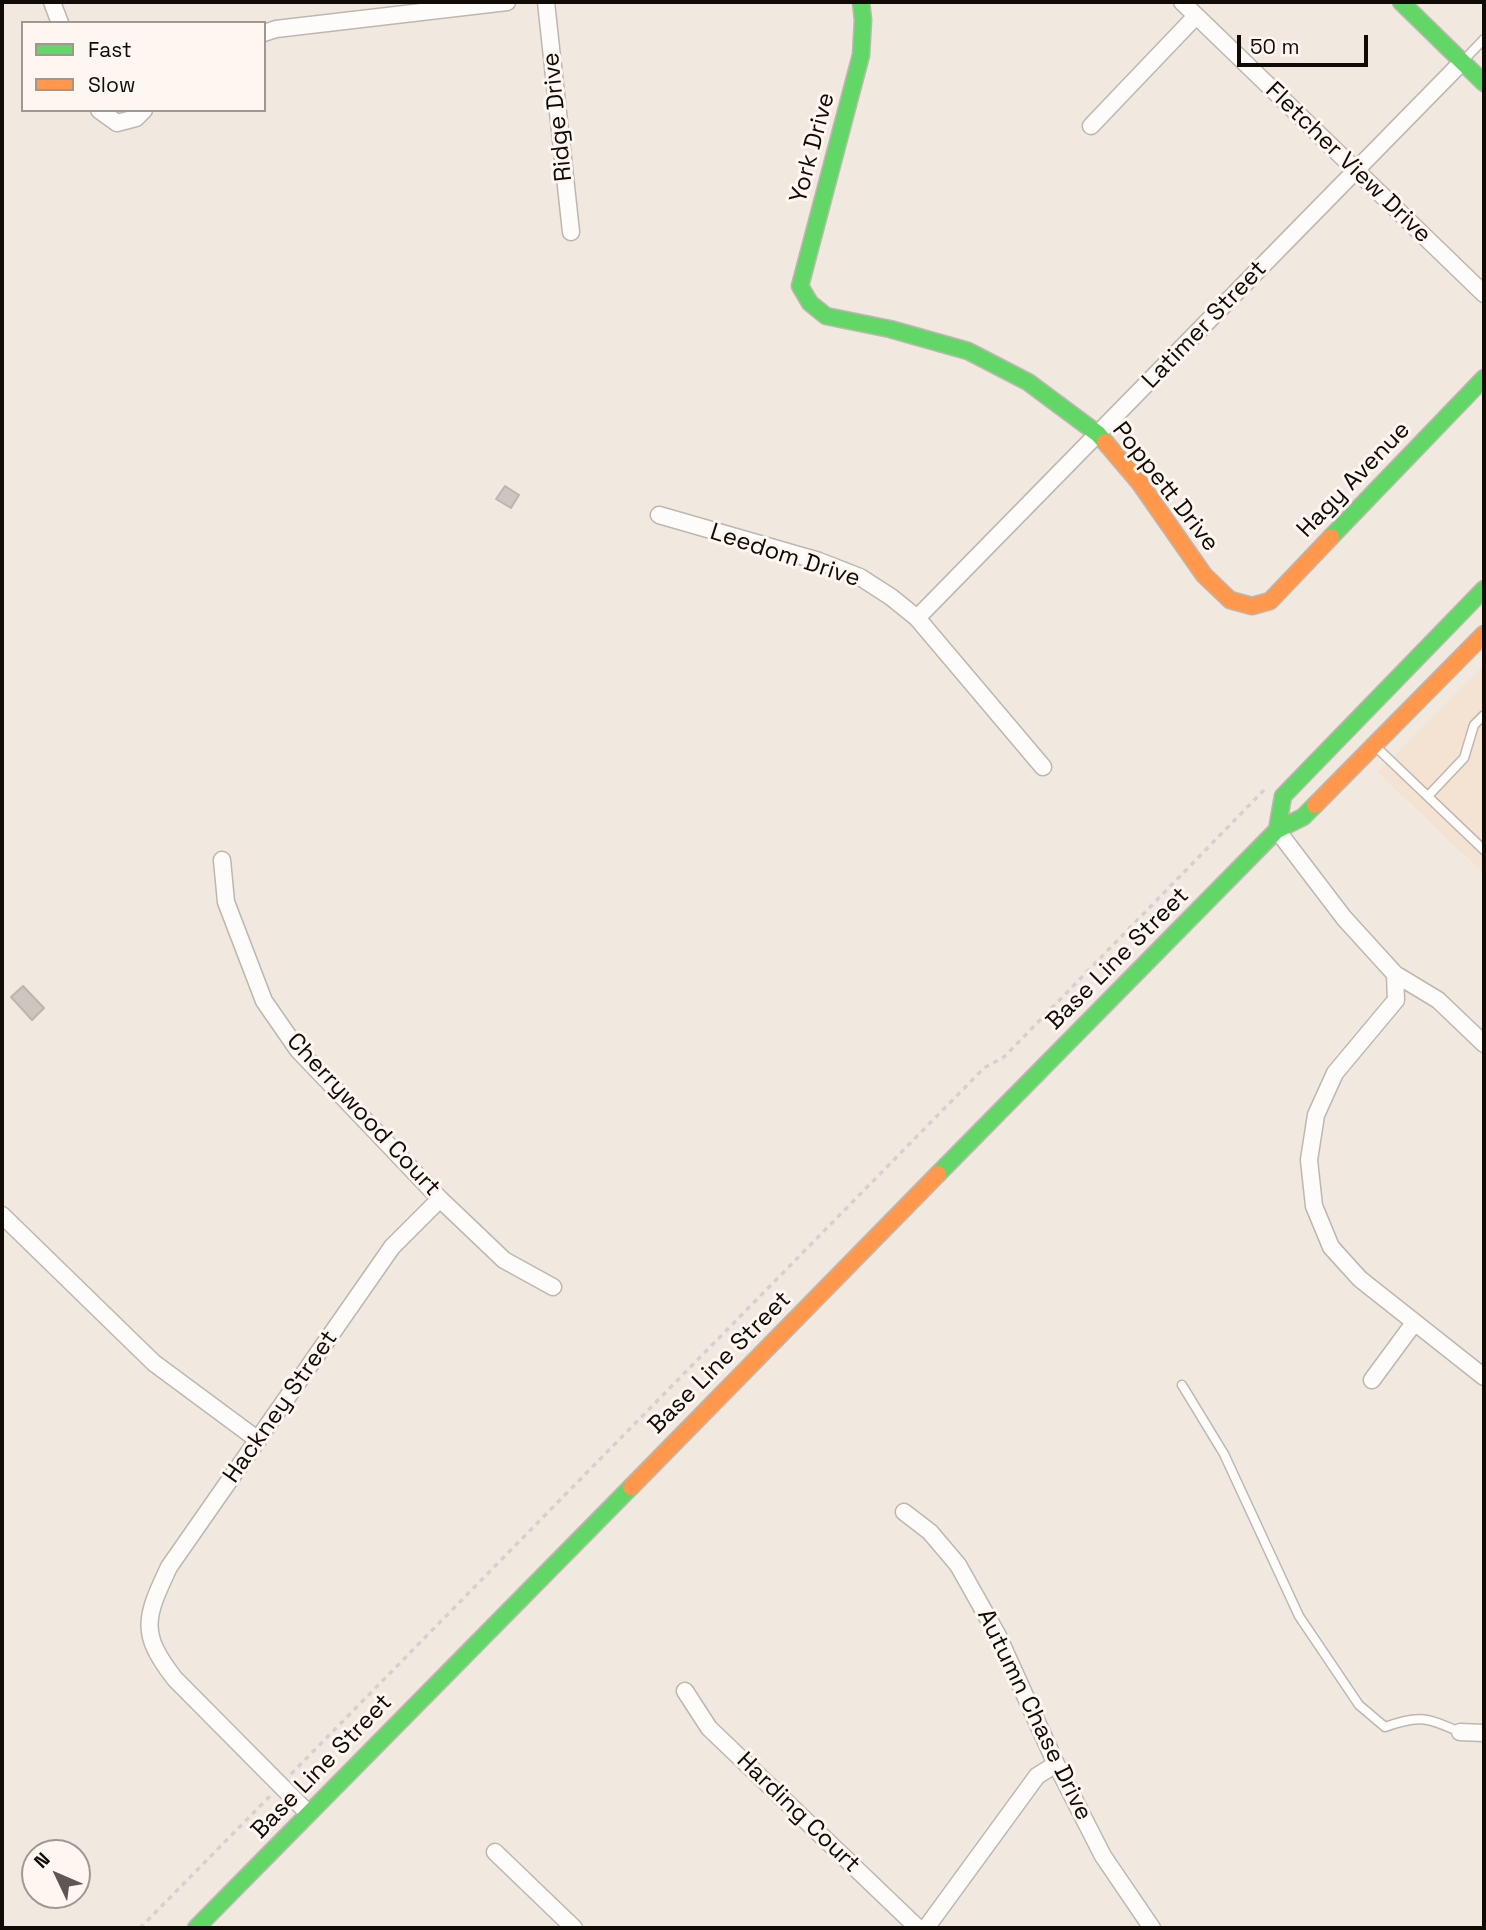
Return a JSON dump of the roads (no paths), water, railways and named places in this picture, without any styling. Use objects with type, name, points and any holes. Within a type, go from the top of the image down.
[{"type":"main road","name":"York Drive","points":[[810,303],[800,286],[861,55],[861,2]]},
{"type":"main road","points":[[1401,2],[1484,83]]},
{"type":"main road","name":"Poppett Drive","points":[[810,303],[826,316],[890,329],[968,351],[1028,382],[1098,434],[1139,482],[1204,575],[1230,600],[1252,606]]},
{"type":"main road","name":"Hagy Avenue","points":[[1252,606],[1270,601],[1484,378]]},
{"type":"main road","points":[[1277,830],[1283,796],[1484,589]]},
{"type":"main road","name":"Base Line Street","points":[[196,1928],[1277,830],[1303,817],[1484,634]]},
{"type":"street","points":[[52,2],[59,21]]},
{"type":"street","points":[[266,32],[508,2]]},
{"type":"street","name":"Ridge Drive","points":[[545,2],[570,232]]},
{"type":"street","name":"Fletcher View Drive","points":[[1182,2],[1484,294]]},
{"type":"street","points":[[1091,126],[1196,16]]},
{"type":"street","name":"Latimer Street","points":[[918,618],[1462,62]]},
{"type":"street","points":[[102,112],[117,123],[136,118],[142,112]]},
{"type":"street","name":"Leedom Drive","points":[[659,515],[819,561],[860,577],[918,618],[1043,767]]},
{"type":"street","points":[[1277,830],[1344,918],[1395,974],[1438,1000],[1484,1044]]},
{"type":"street","name":"Cherrywood Court","points":[[222,860],[226,902],[264,1001],[298,1050],[439,1199],[504,1260],[553,1287]]},
{"type":"street","points":[[1395,974],[1396,1000],[1335,1073],[1316,1115],[1309,1160],[1314,1206],[1331,1247],[1360,1279],[1484,1377]]},
{"type":"street","name":"Hackney Street","points":[[308,1813],[175,1679],[156,1656],[148,1630],[154,1599],[169,1567],[392,1247],[439,1199]]},
{"type":"street","points":[[2,1215],[154,1363],[258,1440]]},
{"type":"street","points":[[1372,1380],[1414,1323]]},
{"type":"street","name":"Autumn Chase Drive","points":[[904,1512],[930,1532],[958,1565],[998,1636],[1056,1764],[1103,1856],[1152,1928]]},
{"type":"street","name":"Harding Court","points":[[685,1691],[709,1728],[918,1928]]},
{"type":"street","points":[[1460,1732],[1484,1733]]},
{"type":"street","points":[[926,1928],[1037,1776],[1056,1764]]},
{"type":"street","points":[[495,1852],[574,1928]]},
{"type":"lane","points":[[1462,62],[1484,39]]},
{"type":"lane","points":[[1428,796],[1465,758],[1474,725],[1484,715]]},
{"type":"lane","points":[[1374,745],[1484,850]]},
{"type":"lane","points":[[1182,1385],[1224,1454],[1299,1616],[1359,1705],[1385,1727],[1407,1719],[1429,1719],[1460,1732]]}]
